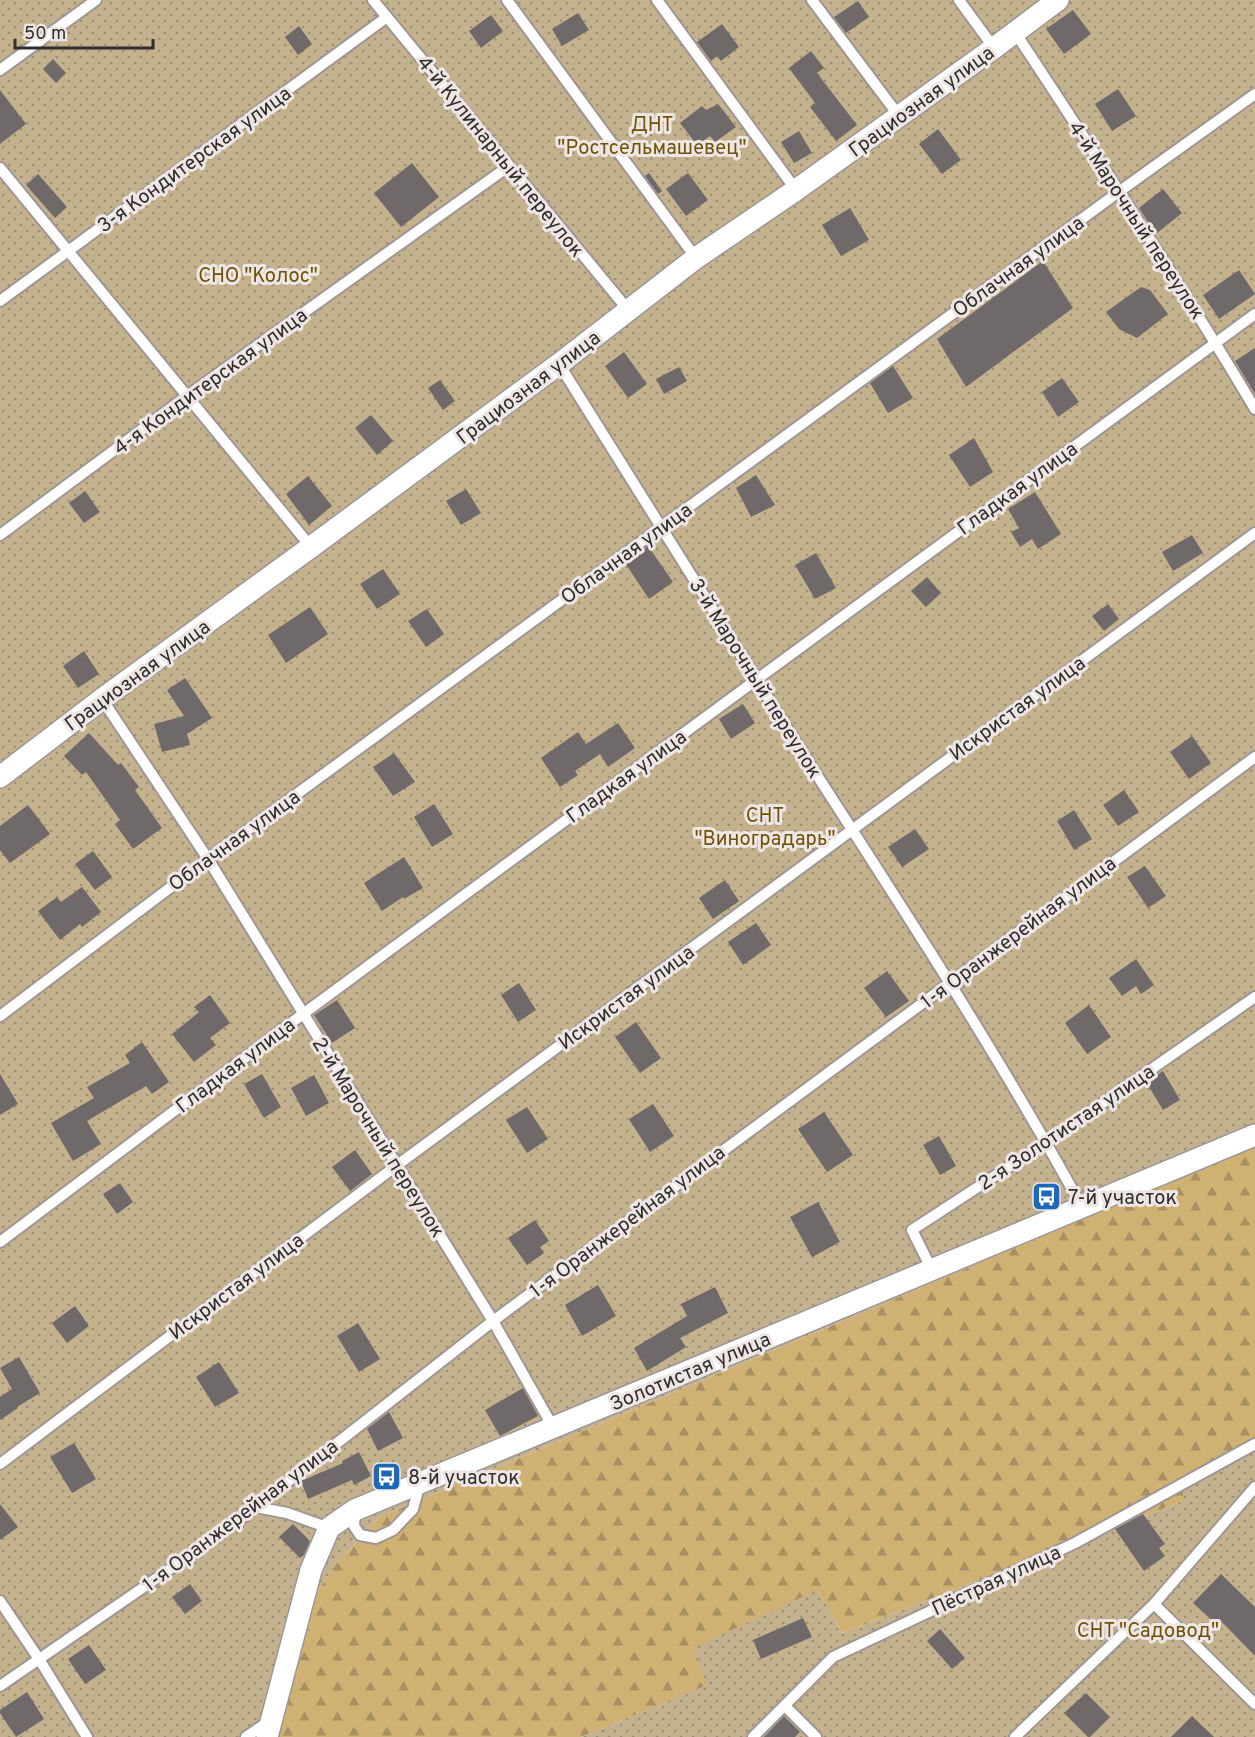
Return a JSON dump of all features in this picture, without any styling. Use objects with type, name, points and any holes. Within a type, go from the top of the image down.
[{"type":"street","name":"Грациозная улица","points":[[0,776],[559,364],[696,258],[796,190],[1058,0]]},
{"type":"street","name":"Золотистая улица","points":[[329,1528],[355,1510],[1255,1135]]},
{"type":"street","points":[[269,1729],[311,1570],[329,1528]]},
{"type":"lane","points":[[0,70],[96,0]]},
{"type":"lane","name":"4-й Кулинарный переулок","points":[[373,0],[629,311]]},
{"type":"lane","points":[[507,0],[696,258]]},
{"type":"lane","points":[[657,0],[796,190]]},
{"type":"lane","points":[[812,0],[899,116]]},
{"type":"lane","points":[[958,0],[994,48]]},
{"type":"lane","name":"3-я Кондитерская улица","points":[[0,302],[387,17]]},
{"type":"lane","name":"4-й Марочный переулок","points":[[1015,32],[1120,191],[1255,409]]},
{"type":"lane","name":"Облачная улица","points":[[0,1016],[208,859],[1255,94]]},
{"type":"lane","name":"4-я Кондитерская улица","points":[[0,535],[187,396],[509,166]]},
{"type":"lane","points":[[0,168],[311,547]]},
{"type":"lane","name":"Гладкая улица","points":[[0,1242],[303,1014],[1215,342],[1255,315]]},
{"type":"lane","name":"3-й Марочный переулок","points":[[559,364],[756,680],[950,982],[1047,1142],[1082,1207]]},
{"type":"lane","name":"Искристая улица","points":[[0,1464],[396,1166],[1255,533]]},
{"type":"lane","name":"2-й Марочный переулок","points":[[102,699],[208,859],[493,1321],[554,1427]]},
{"type":"lane","name":"1-я Оранжерейная улица","points":[[0,1686],[221,1534],[493,1321],[1255,757]]},
{"type":"lane","name":"2-я Золотистая улица","points":[[932,1270],[912,1230],[1047,1142],[1255,997]]},
{"type":"lane","name":"Пёстрая улица","points":[[753,1737],[833,1657],[1075,1543],[1255,1444]]},
{"type":"lane","points":[[355,1510],[354,1526],[360,1535],[376,1538],[393,1530],[413,1509],[420,1483]]},
{"type":"lane","points":[[1015,1737],[1154,1604],[1255,1486]]},
{"type":"lane","points":[[256,1507],[287,1513],[329,1528]]},
{"type":"lane","points":[[0,1600],[87,1737]]},
{"type":"lane","points":[[1154,1604],[1255,1704]]},
{"type":"lane","points":[[785,1706],[816,1737]]},
{"type":"lane","points":[[246,1737],[269,1729]]},
{"type":"green space","name":"СНТ \"Виноградарь\"","points":[[0,0],[1255,0],[1255,1146],[380,1517],[335,1565],[303,1614],[271,1737],[0,1737]]},
{"type":"green space","points":[[1255,1146],[1255,1440],[1183,1501],[843,1633],[817,1590],[708,1685],[581,1737],[271,1737],[303,1614],[335,1565],[380,1517]]},
{"type":"green space","name":"СНТ \"Садовод\"","points":[[1255,1440],[1255,1737],[581,1737],[707,1685],[693,1648],[817,1590],[843,1633],[1183,1501],[1183,1488]]},
{"type":"building","points":[[858,1],[869,17],[846,33],[834,17]]},
{"type":"building","points":[[1073,10],[1091,34],[1064,54],[1046,29]]},
{"type":"building","points":[[578,13],[589,30],[562,46],[552,29]]},
{"type":"building","points":[[491,15],[503,31],[481,48],[469,31]]},
{"type":"building","points":[[722,24],[739,47],[721,61],[717,56],[711,61],[697,42]]},
{"type":"building","points":[[299,26],[312,44],[298,55],[285,37]]},
{"type":"building","points":[[811,51],[824,68],[817,73],[857,125],[836,141],[810,107],[815,103],[789,68]]},
{"type":"building","points":[[53,59],[66,73],[56,83],[43,69]]},
{"type":"building","points":[[1118,89],[1136,116],[1112,131],[1095,104]]},
{"type":"building","points":[[0,90],[26,124],[0,144]]},
{"type":"building","points":[[718,104],[736,127],[715,142],[710,136],[697,145],[680,123],[702,106],[706,110]]},
{"type":"building","points":[[938,129],[961,160],[942,174],[919,144]]},
{"type":"building","points":[[799,131],[812,153],[794,163],[781,142]]},
{"type":"building","points":[[412,163],[439,197],[401,227],[374,193]]},
{"type":"building","points":[[649,173],[662,191],[658,194],[645,176]]},
{"type":"building","points":[[688,173],[708,200],[686,216],[666,189]]},
{"type":"building","points":[[38,174],[67,207],[55,218],[26,185]]},
{"type":"building","points":[[1163,189],[1182,213],[1156,234],[1139,208]]},
{"type":"building","points":[[850,208],[869,240],[841,256],[822,225]]},
{"type":"building","points":[[1043,261],[1073,308],[966,387],[937,339]]},
{"type":"building","points":[[1239,270],[1255,294],[1219,319],[1203,295]]},
{"type":"building","points":[[1141,287],[1150,290],[1168,314],[1137,338],[1119,329],[1106,312]]},
{"type":"building","points":[[1255,348],[1255,394],[1235,361]]},
{"type":"building","points":[[624,352],[647,384],[628,398],[605,366]]},
{"type":"building","points":[[893,366],[913,398],[888,413],[870,383]]},
{"type":"building","points":[[679,367],[687,381],[664,394],[656,379]]},
{"type":"building","points":[[1062,378],[1079,402],[1058,417],[1042,392]]},
{"type":"building","points":[[440,380],[455,401],[443,410],[428,388]]},
{"type":"building","points":[[371,415],[393,441],[377,455],[355,428]]},
{"type":"building","points":[[974,438],[993,472],[970,487],[949,455]]},
{"type":"building","points":[[756,475],[775,505],[751,517],[736,488]]},
{"type":"building","points":[[308,476],[332,506],[309,525],[286,494]]},
{"type":"building","points":[[466,489],[481,513],[461,525],[446,501]]},
{"type":"building","points":[[85,491],[100,512],[84,523],[69,503]]},
{"type":"building","points":[[1035,492],[1061,534],[1038,549],[1032,539],[1020,547],[1011,532],[1019,528],[1008,509]]},
{"type":"building","points":[[1192,535],[1203,553],[1173,571],[1162,552]]},
{"type":"building","points":[[648,546],[673,582],[649,599],[625,563]]},
{"type":"building","points":[[816,553],[836,588],[815,599],[795,565]]},
{"type":"building","points":[[383,569],[400,594],[377,609],[360,584]]},
{"type":"building","points":[[927,577],[941,593],[926,607],[911,591]]},
{"type":"building","points":[[1108,604],[1119,619],[1104,631],[1092,616]]},
{"type":"building","points":[[310,607],[328,634],[286,663],[268,635]]},
{"type":"building","points":[[427,609],[444,634],[426,647],[408,621]]},
{"type":"building","points":[[84,651],[99,674],[78,688],[63,666]]},
{"type":"building","points":[[185,678],[212,718],[187,734],[190,745],[162,752],[154,724],[184,716],[167,690]]},
{"type":"building","points":[[743,704],[755,723],[731,739],[719,719]]},
{"type":"building","points":[[618,723],[635,748],[608,767],[600,754],[575,771],[578,775],[560,787],[541,758],[578,732],[586,744]]},
{"type":"building","points":[[89,733],[118,765],[121,763],[139,787],[135,790],[162,828],[133,849],[115,824],[120,820],[86,772],[82,775],[64,756]]},
{"type":"building","points":[[1192,736],[1211,763],[1189,779],[1170,752]]},
{"type":"building","points":[[394,753],[415,782],[393,796],[373,767]]},
{"type":"building","points":[[1124,790],[1139,812],[1118,826],[1103,805]]},
{"type":"building","points":[[434,804],[453,834],[432,847],[414,817]]},
{"type":"building","points":[[28,805],[50,834],[10,863],[0,850],[0,826]]},
{"type":"building","points":[[1074,810],[1092,839],[1074,850],[1057,821]]},
{"type":"building","points":[[915,829],[929,849],[902,867],[888,847]]},
{"type":"building","points":[[93,851],[112,877],[95,890],[75,864]]},
{"type":"building","points":[[404,857],[423,888],[404,899],[403,897],[382,911],[364,883]]},
{"type":"building","points":[[1145,866],[1166,896],[1148,908],[1127,877]]},
{"type":"building","points":[[725,880],[739,901],[713,919],[699,898]]},
{"type":"building","points":[[82,887],[101,912],[82,927],[80,924],[60,940],[38,911],[57,897],[61,902]]},
{"type":"building","points":[[756,923],[771,945],[743,965],[728,942]]},
{"type":"building","points":[[1136,959],[1154,985],[1141,994],[1136,986],[1122,996],[1109,978]]},
{"type":"building","points":[[887,971],[909,1001],[886,1017],[864,988]]},
{"type":"building","points":[[519,983],[536,1010],[518,1022],[501,995]]},
{"type":"building","points":[[210,995],[230,1023],[210,1038],[216,1045],[194,1062],[172,1034],[199,1012],[194,1007]]},
{"type":"building","points":[[337,1000],[355,1028],[332,1043],[314,1015]]},
{"type":"building","points":[[1089,1005],[1111,1037],[1087,1054],[1065,1023]]},
{"type":"building","points":[[636,1022],[661,1058],[640,1073],[615,1037]]},
{"type":"building","points":[[142,1042],[169,1082],[152,1094],[146,1086],[87,1121],[101,1144],[73,1161],[51,1123],[94,1098],[87,1087],[130,1063],[125,1055]]},
{"type":"building","points":[[1163,1071],[1180,1100],[1163,1110],[1146,1082]]},
{"type":"building","points":[[0,1074],[18,1104],[0,1115]]},
{"type":"building","points":[[262,1074],[281,1107],[264,1118],[244,1084]]},
{"type":"building","points":[[314,1075],[329,1103],[306,1116],[291,1088]]},
{"type":"building","points":[[653,1104],[674,1136],[650,1152],[629,1119]]},
{"type":"building","points":[[527,1107],[548,1139],[527,1153],[506,1120]]},
{"type":"building","points":[[824,1112],[853,1155],[827,1172],[798,1129]]},
{"type":"building","points":[[939,1136],[956,1166],[940,1175],[923,1145]]},
{"type":"building","points":[[355,1150],[372,1174],[350,1191],[332,1167]]},
{"type":"building","points":[[120,1183],[133,1202],[117,1214],[103,1194]]},
{"type":"building","points":[[818,1202],[840,1242],[812,1257],[790,1217]]},
{"type":"building","points":[[535,1220],[549,1241],[540,1247],[544,1253],[527,1265],[508,1238]]},
{"type":"building","points":[[598,1285],[616,1316],[582,1336],[565,1305]]},
{"type":"building","points":[[715,1287],[728,1313],[680,1338],[686,1347],[647,1371],[634,1348],[687,1316],[681,1304]]},
{"type":"building","points":[[75,1306],[89,1326],[67,1343],[52,1323]]},
{"type":"building","points":[[358,1323],[380,1359],[359,1372],[337,1336]]},
{"type":"building","points":[[19,1357],[40,1393],[0,1420],[0,1397],[12,1389],[0,1368]]},
{"type":"building","points":[[219,1362],[239,1393],[215,1407],[196,1377]]},
{"type":"building","points":[[523,1388],[538,1416],[500,1436],[485,1410]]},
{"type":"building","points":[[389,1412],[403,1438],[378,1451],[367,1429]]},
{"type":"building","points":[[74,1443],[96,1479],[72,1493],[50,1457]]},
{"type":"building","points":[[359,1452],[371,1476],[354,1485],[352,1480],[308,1499],[301,1481],[343,1463],[342,1461]]},
{"type":"building","points":[[0,1504],[18,1527],[0,1540]]},
{"type":"building","points":[[1143,1514],[1165,1544],[1159,1548],[1165,1556],[1144,1571],[1115,1529]]},
{"type":"building","points":[[293,1524],[310,1541],[304,1555],[300,1558],[279,1537]]},
{"type":"building","points":[[1221,1574],[1255,1607],[1255,1656],[1220,1620],[1216,1624],[1193,1603]]},
{"type":"building","points":[[190,1584],[202,1601],[185,1614],[172,1597]]},
{"type":"building","points":[[803,1618],[812,1637],[761,1659],[753,1640]]},
{"type":"building","points":[[940,1629],[965,1658],[952,1669],[927,1641]]},
{"type":"building","points":[[89,1645],[106,1670],[85,1684],[68,1659]]},
{"type":"building","points":[[27,1692],[44,1719],[16,1737],[0,1710]]},
{"type":"building","points":[[1086,1693],[1110,1717],[1090,1737],[1064,1713]]},
{"type":"building","points":[[784,1716],[800,1732],[795,1737],[764,1737]]},
{"type":"building","points":[[1192,1716],[1214,1737],[1171,1737]]},
{"type":"place","name":"7-й участок","points":[[1047,1197]]},
{"type":"place","name":"8-й участок","points":[[387,1477]]},
{"type":"park label","name":"ДНТ \"Ростсельмашевец\"","points":[[652,136]]},
{"type":"park label","name":"СНО \"Колос\"","points":[[258,275]]}]
